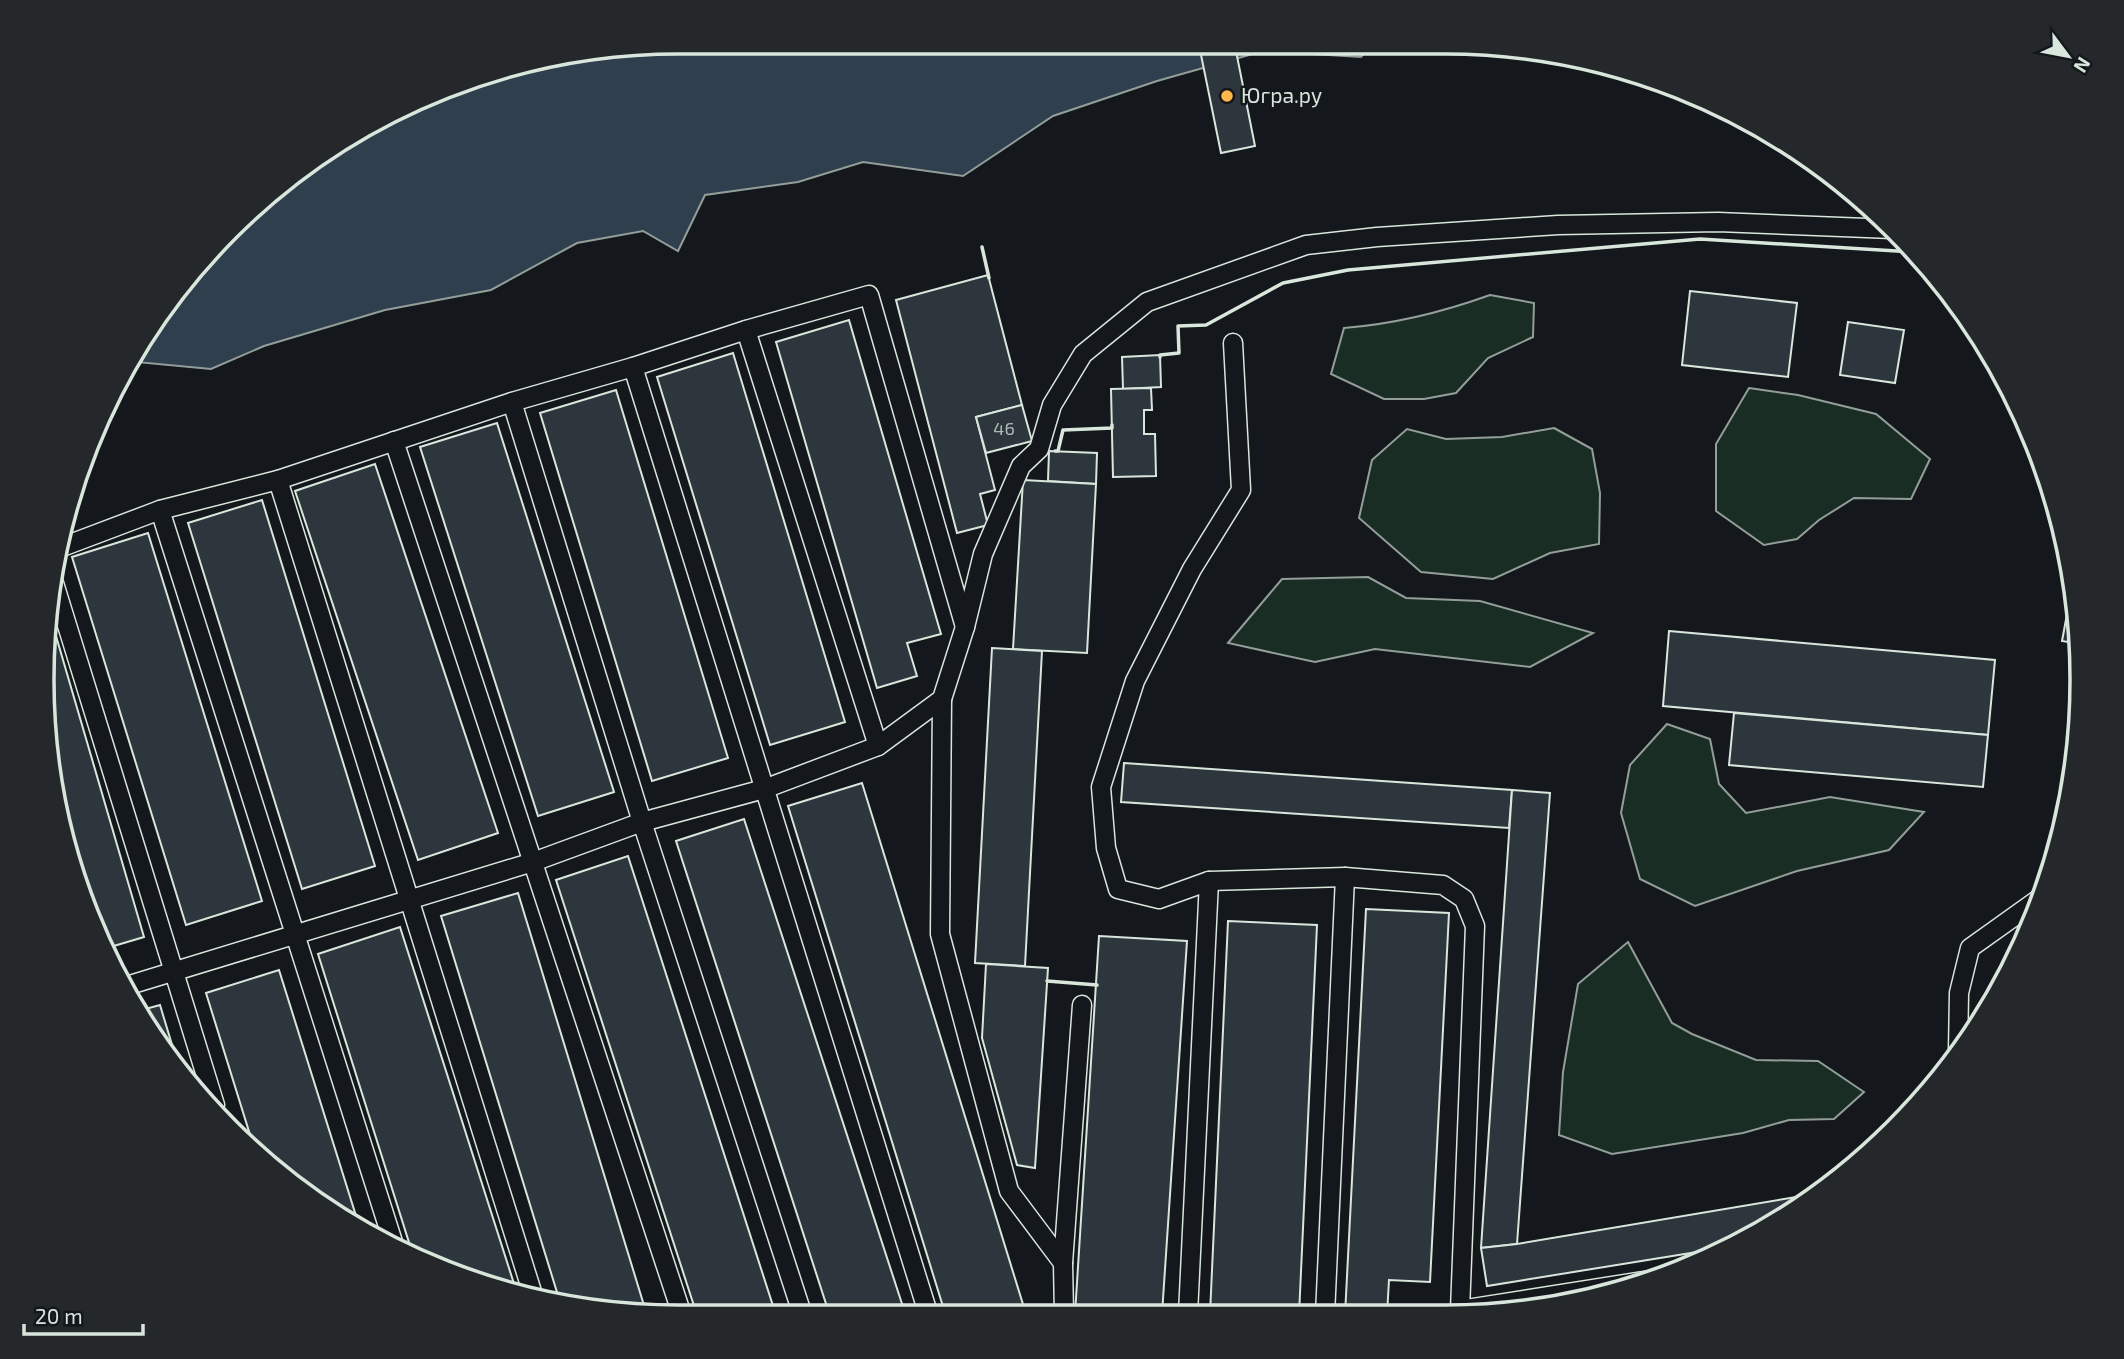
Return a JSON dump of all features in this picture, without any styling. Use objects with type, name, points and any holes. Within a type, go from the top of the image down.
[{"type":"lane","points":[[1063,1263],[1009,1191],[940,934],[942,699],[965,627],[983,554],[1021,466],[1039,449],[1052,405],[1083,354],[1147,302],[1306,245],[1377,237],[1558,225],[1718,222],[1878,228]]},
{"type":"lane","points":[[69,544],[160,510],[278,480],[512,402],[869,295],[965,627]]},
{"type":"lane","points":[[746,330],[878,746]]},
{"type":"lane","points":[[1233,343],[1241,490],[1192,569],[1135,681],[1101,787],[1106,848],[1118,889],[1159,899],[1209,881],[1345,877],[1443,885],[1464,899],[1475,926],[1456,1304]]},
{"type":"lane","points":[[633,367],[925,1305]]},
{"type":"lane","points":[[512,402],[642,822],[800,1305]]},
{"type":"lane","points":[[394,440],[679,1305]]},
{"type":"lane","points":[[278,480],[530,1286]]},
{"type":"lane","points":[[160,510],[390,1233]]},
{"type":"lane","points":[[60,601],[212,1095]]},
{"type":"lane","points":[[134,983],[533,862],[642,822],[764,789],[878,746],[942,699]]},
{"type":"lane","points":[[1325,1305],[1345,877]]},
{"type":"lane","points":[[1188,1305],[1209,881]]},
{"type":"lane","points":[[1958,1036],[1958,993],[1970,948],[2026,908]]},
{"type":"lane","points":[[1065,1305],[1063,1263],[1083,1006]]},
{"type":"green space","points":[[1490,295],[1534,303],[1533,337],[1488,358],[1456,393],[1424,399],[1384,399],[1331,374],[1344,328],[1382,324],[1418,316]]},
{"type":"green space","points":[[1749,388],[1798,395],[1876,414],[1930,459],[1911,499],[1854,498],[1819,520],[1797,539],[1764,545],[1716,511],[1716,444]]},
{"type":"green space","points":[[1554,428],[1592,449],[1600,493],[1599,544],[1550,553],[1493,579],[1421,572],[1359,518],[1372,460],[1407,429],[1446,439],[1502,437]]},
{"type":"green space","points":[[1368,577],[1406,598],[1480,601],[1593,633],[1530,667],[1375,649],[1315,662],[1228,643],[1282,579]]},
{"type":"green space","points":[[1667,724],[1710,739],[1719,784],[1746,813],[1830,797],[1924,812],[1889,850],[1797,871],[1695,906],[1640,879],[1621,813],[1630,765]]},
{"type":"green space","points":[[1628,942],[1672,1023],[1756,1060],[1818,1061],[1864,1092],[1834,1119],[1789,1120],[1743,1133],[1612,1154],[1559,1135],[1563,1072],[1578,984]]},
{"type":"water","points":[[680,54],[1252,54],[1157,81],[1053,116],[963,176],[863,162],[798,182],[705,195],[678,251],[643,231],[577,243],[491,290],[385,310],[264,346],[211,369],[141,362],[183,299],[237,237],[299,183],[367,138],[440,102],[479,87],[558,66]]},
{"type":"water","points":[[1312,54],[1364,54],[1361,57]]},
{"type":"building","name":"Югра.ру","points":[[1201,54],[1237,54],[1255,146],[1221,153]]},
{"type":"building","points":[[988,275],[1022,405],[976,417],[995,490],[980,494],[988,525],[957,533],[896,300]]},
{"type":"building","points":[[1690,291],[1797,303],[1788,377],[1682,365]]},
{"type":"building","points":[[849,320],[941,634],[907,643],[917,676],[877,688],[776,342]]},
{"type":"building","points":[[1848,322],[1904,330],[1895,383],[1840,375]]},
{"type":"building","points":[[733,353],[845,722],[770,745],[657,377]]},
{"type":"building","points":[[1160,355],[1161,387],[1123,389],[1122,357]]},
{"type":"building","points":[[1151,388],[1152,410],[1144,410],[1144,434],[1155,434],[1156,476],[1113,477],[1111,389]]},
{"type":"building","points":[[616,390],[728,758],[652,781],[540,413]]},
{"type":"building","points":[[1022,405],[1032,441],[986,453],[976,417]]},
{"type":"building","points":[[497,423],[614,792],[538,816],[420,447]]},
{"type":"building","points":[[1049,451],[1097,453],[1096,484],[1048,481]]},
{"type":"building","points":[[375,464],[498,833],[418,860],[295,491]]},
{"type":"building","points":[[1023,480],[1096,484],[1087,653],[1013,649]]},
{"type":"building","points":[[262,500],[375,866],[302,889],[188,523]]},
{"type":"building","points":[[148,533],[262,901],[186,925],[72,557]]},
{"type":"building","points":[[2066,619],[2068,642],[2062,641]]},
{"type":"building","points":[[1669,631],[1995,660],[1988,735],[1663,706]]},
{"type":"building","points":[[56,637],[144,937],[114,946],[87,880],[66,801],[60,761],[54,680]]},
{"type":"building","points":[[992,648],[1042,651],[1025,966],[975,963]]},
{"type":"building","points":[[1734,713],[1988,735],[1983,787],[1729,765]]},
{"type":"building","points":[[1124,763],[1512,790],[1509,828],[1121,802]]},
{"type":"building","points":[[862,783],[1023,1305],[943,1305],[788,806]]},
{"type":"building","points":[[1512,790],[1550,793],[1517,1244],[1481,1248]]},
{"type":"building","points":[[744,819],[902,1305],[826,1305],[676,841]]},
{"type":"building","points":[[628,856],[773,1305],[694,1305],[556,880]]},
{"type":"building","points":[[518,893],[643,1303],[557,1293],[441,916]]},
{"type":"building","points":[[1366,909],[1449,913],[1430,1282],[1389,1280],[1388,1305],[1346,1305]]},
{"type":"building","points":[[1228,921],[1317,925],[1299,1305],[1210,1305]]},
{"type":"building","points":[[400,927],[513,1282],[479,1272],[409,1243],[318,954]]},
{"type":"building","points":[[1099,936],[1187,941],[1163,1305],[1076,1305]]},
{"type":"building","points":[[986,964],[1048,968],[1035,1168],[1017,1165],[982,1038]]},
{"type":"building","points":[[279,970],[355,1214],[299,1176],[250,1134],[206,993]]},
{"type":"building","points":[[160,1005],[172,1044],[160,1027],[148,1008]]},
{"type":"building","points":[[1794,1197],[1757,1221],[1694,1253],[1487,1286],[1481,1248]]},
{"type":"wall","points":[[1160,357],[1179,353],[1178,326],[1206,325],[1283,283],[1348,270],[1700,239],[1900,251]]},
{"type":"wall","points":[[982,247],[989,278]]},
{"type":"wall","points":[[1055,451],[1058,451],[1063,430],[1112,428],[1112,425]]},
{"type":"wall","points":[[1047,981],[1097,985]]},
{"type":"place","name":"Югра.ру","points":[[1227,96]]}]
